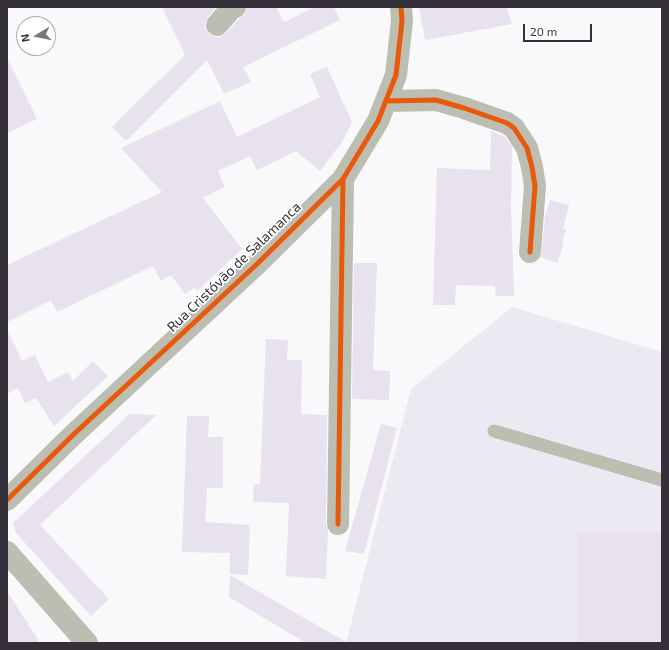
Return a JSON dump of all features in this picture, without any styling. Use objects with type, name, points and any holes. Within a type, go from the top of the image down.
[{"type":"street","points":[[217,25],[235,7]]},
{"type":"street","name":"Rua Cristóvão de Salamanca","points":[[7,500],[73,435],[257,264],[343,179],[378,122],[396,75],[402,21],[401,7]]},
{"type":"street","points":[[386,101],[436,100],[507,123],[514,128],[527,148],[532,167],[534,186],[530,252]]},
{"type":"street","points":[[338,524],[343,179]]},
{"type":"street","points":[[7,552],[87,643]]},
{"type":"lane","points":[[494,431],[662,480]]},
{"type":"shaded area","points":[[512,307],[662,352],[662,643],[346,643],[411,389]]},
{"type":"building","points":[[162,7],[216,7],[205,23],[205,29],[209,34],[215,37],[221,37],[226,33],[245,14],[247,7],[276,7],[284,22],[315,7],[334,7],[340,20],[243,67],[251,82],[224,94],[207,60],[126,141],[112,127],[185,55]]},
{"type":"building","points":[[419,7],[506,7],[512,24],[425,40]]},
{"type":"building","points":[[7,58],[37,119],[7,133]]},
{"type":"building","points":[[327,67],[352,122],[342,142],[320,171],[296,151],[257,170],[250,156],[218,171],[225,187],[203,198],[242,249],[197,291],[194,288],[185,294],[171,275],[161,281],[153,266],[57,312],[51,300],[7,322],[7,265],[162,192],[121,148],[220,101],[237,137],[320,97],[310,74]]},
{"type":"building","points":[[491,131],[505,137],[512,147],[511,206],[514,296],[496,296],[495,286],[456,285],[455,305],[433,305],[437,168],[490,170]]},
{"type":"building","points":[[550,200],[569,205],[563,229],[566,229],[562,243],[564,244],[557,263],[541,257],[545,217]]},
{"type":"building","points":[[354,263],[377,263],[373,370],[390,371],[389,400],[352,399]]},
{"type":"building","points":[[7,330],[22,361],[35,355],[48,382],[68,372],[73,381],[93,361],[108,376],[54,426],[36,398],[25,403],[18,388],[7,394]]},
{"type":"building","points":[[266,339],[288,340],[287,360],[302,360],[301,414],[327,415],[326,524],[328,531],[326,579],[286,576],[289,503],[253,502],[254,484],[260,484]]},
{"type":"building","points":[[130,414],[156,415],[40,525],[109,599],[91,616],[16,533],[13,523]]},
{"type":"building","points":[[187,416],[209,416],[208,437],[223,437],[223,488],[207,488],[205,522],[250,525],[248,575],[230,574],[230,553],[182,552]]},
{"type":"building","points":[[381,424],[397,428],[364,554],[345,551]]},
{"type":"building","points":[[577,532],[662,532],[662,643],[577,643]]},
{"type":"building","points":[[230,575],[348,643],[306,643],[229,597]]},
{"type":"building","points":[[7,591],[40,643],[7,643]]},
{"type":"cycle path","points":[[7,500],[73,435],[257,264],[343,179],[378,121],[396,75],[402,21],[401,7]]},
{"type":"cycle path","points":[[386,101],[436,100],[507,123],[514,128],[527,148],[535,186],[530,252]]},
{"type":"cycle path","points":[[338,524],[343,179]]}]
